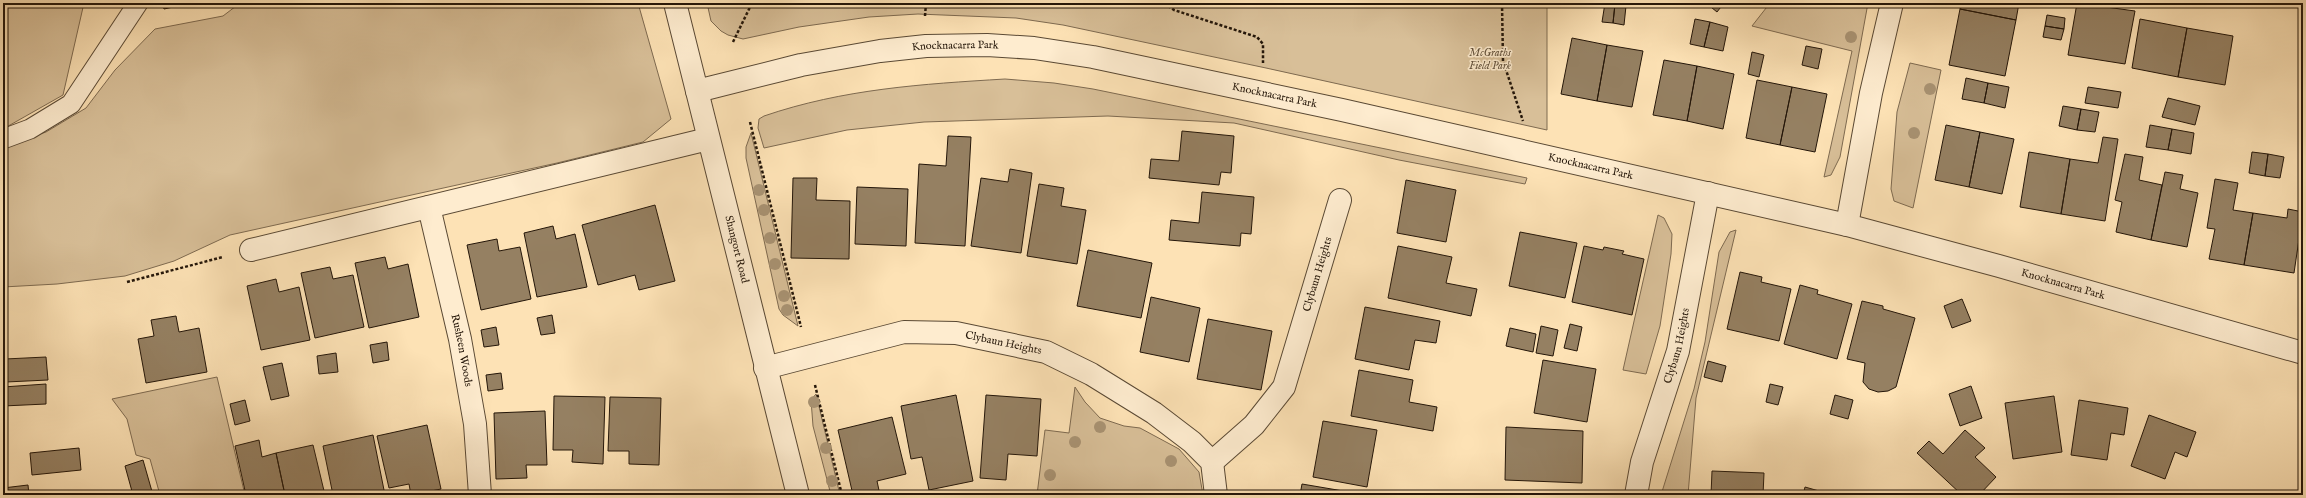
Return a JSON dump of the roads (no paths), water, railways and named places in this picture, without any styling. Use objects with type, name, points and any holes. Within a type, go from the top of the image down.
[{"type":"street","name":"Shangort Road","points":[[675,3],[765,368],[798,495]]},
{"type":"street","points":[[1847,225],[1871,93],[1892,3]]},
{"type":"street","name":"Knocknacarra Park","points":[[697,91],[801,65],[880,51],[956,44],[1034,48],[1153,69],[1847,225],[2303,353]]},
{"type":"street","points":[[251,250],[708,139]]},
{"type":"street","name":"Clybaun Heights","points":[[1636,495],[1642,462],[1678,351],[1708,193]]},
{"type":"street","name":"Clybaun Heights","points":[[765,368],[904,332],[956,333],[1046,352],[1091,374],[1154,413],[1192,442],[1212,462],[1254,425],[1284,387],[1340,200]]},
{"type":"street","name":"Rusheen Woods","points":[[429,207],[460,338],[474,416],[480,495]]},
{"type":"street","points":[[1212,462],[1216,495]]},
{"type":"lane","points":[[3,139],[30,129],[71,104],[138,3]]},
{"type":"park label","name":"McGraths Field Park","points":[[1490,59]]}]
